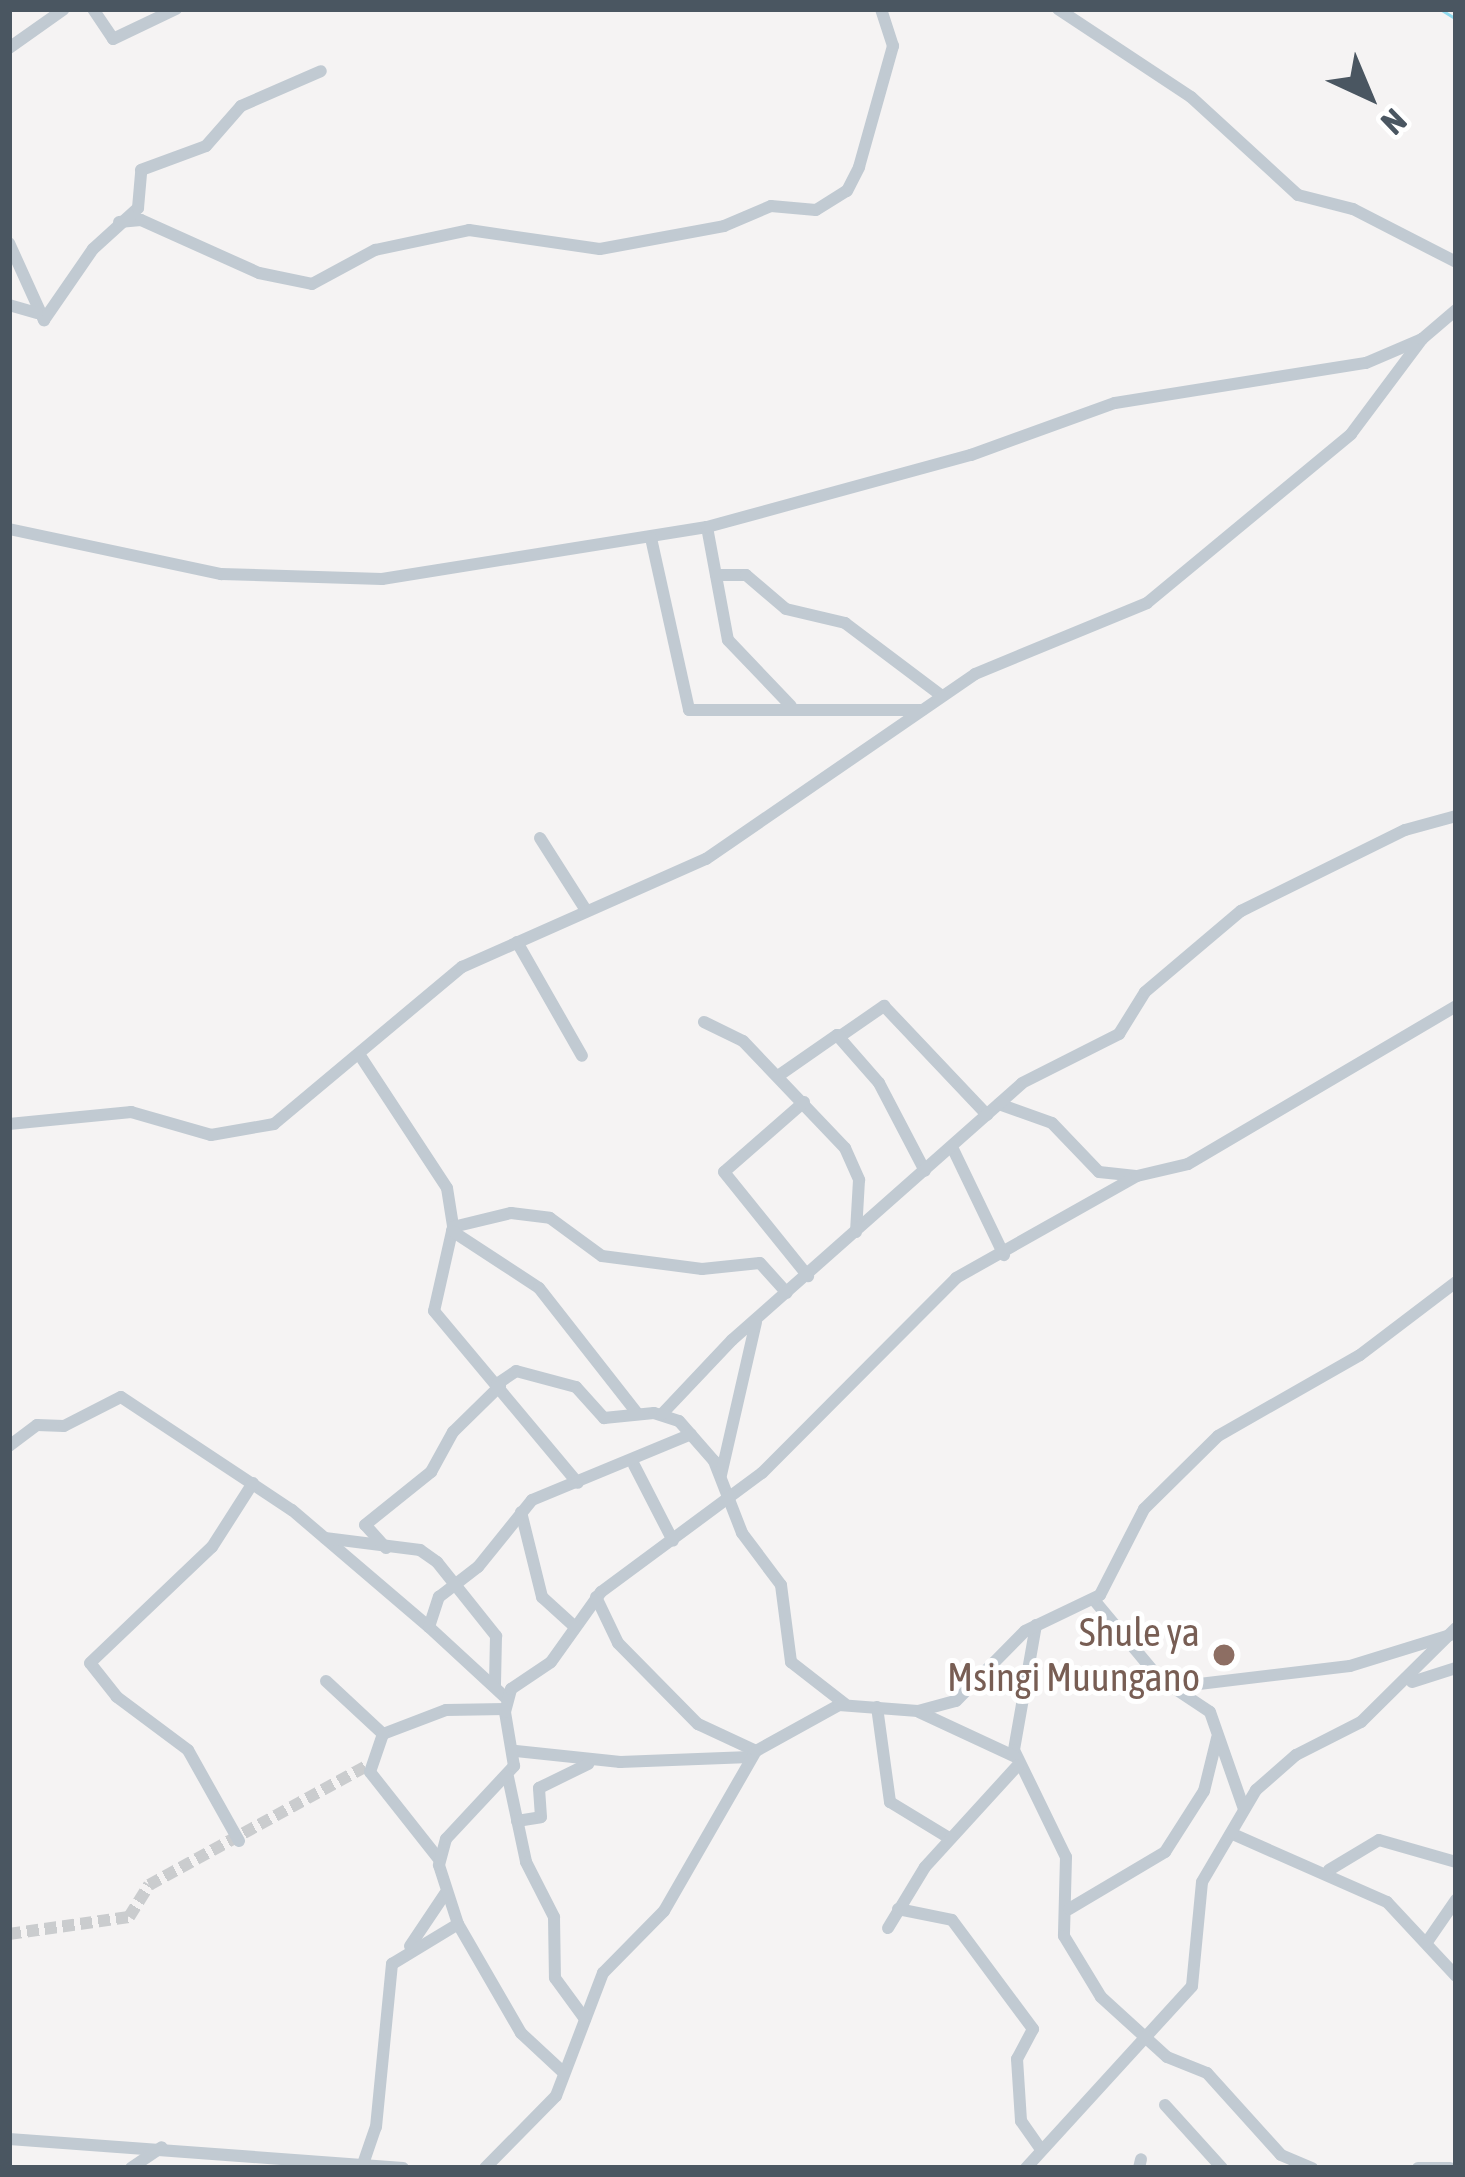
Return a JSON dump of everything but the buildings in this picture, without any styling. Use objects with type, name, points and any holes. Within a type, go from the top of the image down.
[{"type":"street","points":[[94,9],[112,40],[176,9]]},
{"type":"street","points":[[119,222],[141,220],[259,273],[312,284],[375,250],[469,230],[600,249],[708,230],[771,206],[816,210],[847,191],[859,167],[893,46],[881,9]]},
{"type":"street","points":[[1058,9],[1191,97],[1298,195],[1353,209],[1456,262]]},
{"type":"street","points":[[9,48],[52,12]]},
{"type":"street","points":[[9,243],[44,320],[119,222],[139,205],[140,170],[206,146],[241,106],[321,71]]},
{"type":"street","points":[[9,305],[37,313]]},
{"type":"street","points":[[9,1124],[139,1112],[204,1134],[246,1133],[291,1113],[437,982],[584,908],[706,859],[942,696],[1148,604],[1351,434],[1422,339],[1456,310]]},
{"type":"street","points":[[9,529],[221,574],[359,581],[707,527],[971,455],[1115,403],[1366,363],[1422,339]]},
{"type":"street","points":[[707,527],[728,640],[792,706]]},
{"type":"street","points":[[651,538],[689,710],[792,706],[923,710]]},
{"type":"street","points":[[716,575],[746,575],[786,609],[845,623],[942,696]]},
{"type":"street","points":[[662,1414],[759,1316],[999,1104],[1052,1062],[1119,1034],[1145,992],[1241,911],[1406,830],[1456,816]]},
{"type":"street","points":[[540,838],[584,908]]},
{"type":"street","points":[[517,942],[582,1056]]},
{"type":"street","points":[[839,1037],[884,1006],[987,1115]]},
{"type":"street","points":[[383,1734],[446,1710],[505,1704],[551,1663],[596,1598],[732,1498],[930,1299],[1137,1176],[1188,1164],[1456,1006]]},
{"type":"street","points":[[704,1022],[743,1041],[804,1102],[856,1170],[856,1233]]},
{"type":"street","points":[[778,1076],[826,1035],[839,1037],[879,1083],[925,1171]]},
{"type":"street","points":[[358,1054],[421,1136],[447,1187],[453,1229],[433,1307],[578,1483]]},
{"type":"street","points":[[804,1102],[724,1173],[808,1276]]},
{"type":"street","points":[[999,1104],[1052,1123],[1100,1172],[1137,1176]]},
{"type":"street","points":[[952,1147],[1004,1255]]},
{"type":"street","points":[[453,1229],[511,1213],[546,1217],[602,1256],[702,1269],[760,1264],[788,1293]]},
{"type":"street","points":[[453,1229],[539,1288],[637,1413]]},
{"type":"street","points":[[516,1751],[595,1761],[753,1754],[846,1705],[919,1711],[956,1701],[1037,1624],[1094,1600],[1144,1509],[1218,1436],[1360,1354],[1456,1282]]},
{"type":"street","points":[[721,1475],[759,1316]]},
{"type":"street","points":[[387,1549],[365,1525],[431,1472],[453,1432],[516,1371],[576,1387],[604,1418],[662,1414],[691,1434],[721,1475],[744,1536],[781,1585],[791,1662],[846,1705]]},
{"type":"street","points":[[9,1447],[37,1425],[64,1426],[117,1396],[253,1483],[325,1538],[496,1686],[516,1751],[508,1777],[438,1858]]},
{"type":"street","points":[[429,1628],[439,1597],[521,1513],[578,1483],[634,1465],[691,1434]]},
{"type":"street","points":[[634,1465],[673,1541]]},
{"type":"street","points":[[239,1841],[187,1749],[117,1697],[90,1663],[212,1547],[253,1483]]},
{"type":"street","points":[[521,1513],[542,1597],[575,1627]]},
{"type":"street","points":[[325,1538],[423,1551],[458,1581],[496,1636],[496,1686]]},
{"type":"street","points":[[596,1598],[615,1639],[698,1724],[753,1754]]},
{"type":"street","points":[[1094,1600],[1174,1688],[1203,1704],[1218,1731],[1244,1809]]},
{"type":"street","points":[[888,1928],[950,1838],[1016,1760],[1037,1624]]},
{"type":"street","points":[[1174,1688],[1350,1666],[1454,1631]]},
{"type":"street","points":[[1026,2168],[1152,2037],[1193,1983],[1202,1882],[1235,1835],[1244,1809],[1283,1765],[1349,1731],[1405,1684],[1454,1631]]},
{"type":"street","points":[[1405,1684],[1456,1668]]},
{"type":"street","points":[[326,1681],[383,1734]]},
{"type":"street","points":[[877,1707],[890,1802],[950,1838]]},
{"type":"street","points":[[919,1711],[1016,1760],[1055,1826],[1069,1909],[1064,1936],[1097,1993],[1152,2037],[1167,2057],[1207,2073],[1281,2155],[1312,2168]]},
{"type":"street","points":[[1069,1909],[1165,1852],[1204,1791],[1218,1731]]},
{"type":"street","points":[[383,1734],[370,1772],[438,1858],[458,1924],[533,2051],[564,2073]]},
{"type":"street","points":[[484,2168],[534,2125],[564,2073],[608,1965],[664,1911],[753,1754]]},
{"type":"street","points":[[517,1821],[541,1817],[539,1788],[595,1761]]},
{"type":"street","points":[[508,1777],[517,1821],[555,1923],[555,1978],[585,2019]]},
{"type":"street","points":[[1235,1835],[1285,1862],[1329,1870],[1393,1906],[1456,1976]]},
{"type":"street","points":[[1329,1870],[1379,1840],[1456,1862]]},
{"type":"street","points":[[361,2165],[386,1987],[401,1955],[445,1893]]},
{"type":"street","points":[[1427,1942],[1456,1900]]},
{"type":"street","points":[[898,1909],[955,1923],[1033,2029],[1017,2059],[1021,2121],[1040,2150]]},
{"type":"street","points":[[401,1955],[458,1924]]},
{"type":"street","points":[[1165,2105],[1222,2168]]},
{"type":"street","points":[[9,2139],[264,2153],[403,2168]]},
{"type":"street","points":[[131,2168],[162,2147]]},
{"type":"street","points":[[262,2168],[264,2153]]},
{"type":"street","points":[[1418,2168],[1450,2168]]},
{"type":"waterway","points":[[1440,9],[1456,19]]},
{"type":"tunnel","points":[[9,1934],[129,1917],[149,1885],[368,1765]]},
{"type":"place","name":"Shule ya Msingi Muungano","points":[[1224,1655]]}]
